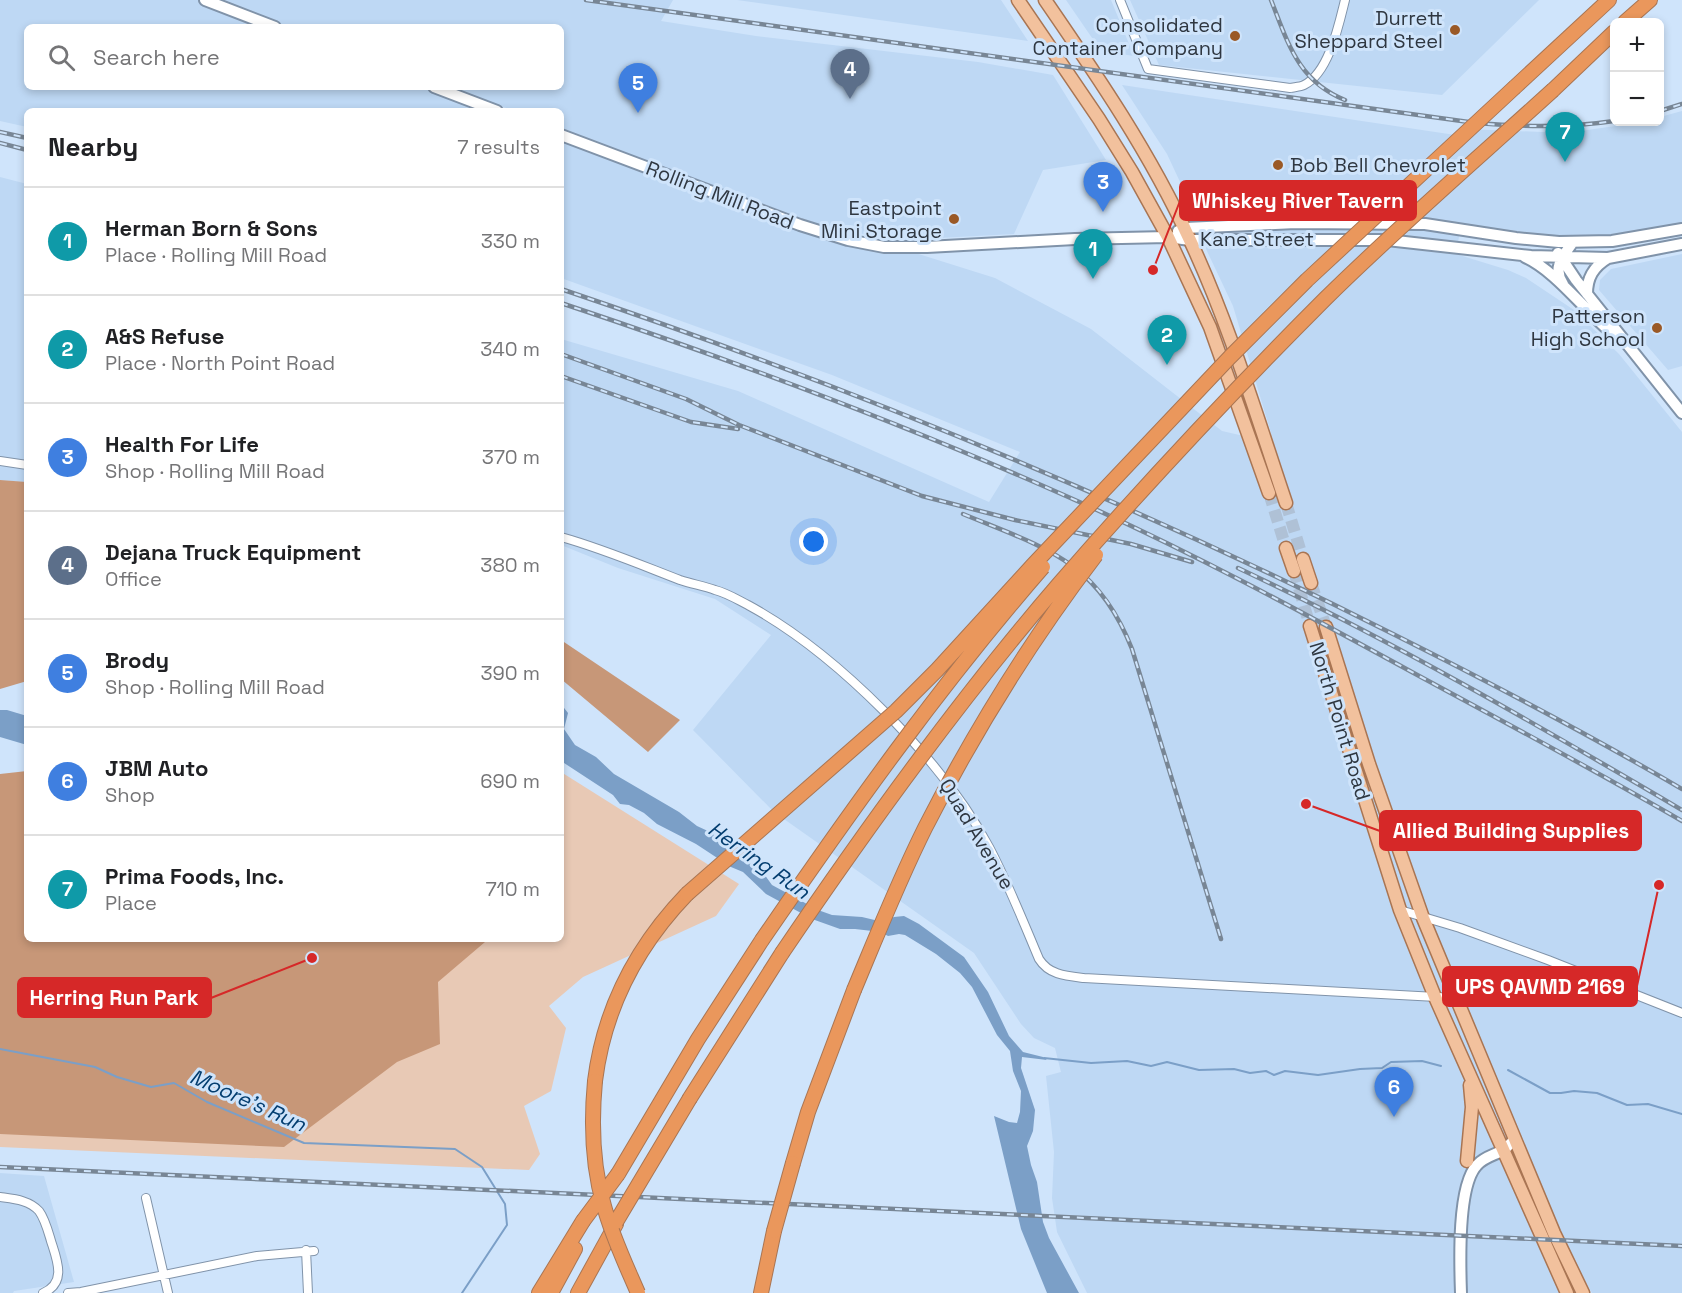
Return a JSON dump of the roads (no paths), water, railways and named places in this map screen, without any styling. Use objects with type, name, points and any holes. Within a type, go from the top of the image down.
[{"type":"highway","points":[[638,1293],[603,1206],[593,1141],[595,1081],[603,1036],[624,982],[637,956],[652,934],[687,894],[896,711],[1180,409],[1307,280],[1610,0]]},
{"type":"highway","points":[[1630,18],[1650,0]]},
{"type":"highway","points":[[578,1293],[616,1222],[690,1098],[782,953],[884,806],[958,708],[1059,585],[1160,472],[1327,298],[1610,36]]},
{"type":"highway","points":[[539,1293],[618,1174],[663,1097],[762,940],[873,784],[997,622],[1180,409]]},
{"type":"highway","points":[[761,1293],[774,1231],[812,1102],[854,990],[925,828],[971,745],[1030,647],[1068,592],[1160,472]]},
{"type":"highway","points":[[551,1293],[587,1221]]},
{"type":"main road","points":[[205,0],[267,24]]},
{"type":"main road","points":[[1018,0],[1100,119],[1168,237],[1210,327],[1269,493]]},
{"type":"main road","points":[[1045,0],[1132,132],[1187,234],[1223,314],[1286,503]]},
{"type":"main road","points":[[442,90],[489,108]]},
{"type":"main road","name":"Rolling Mill Road","points":[[564,136],[800,225],[876,246],[913,248],[1075,238],[1168,237]]},
{"type":"main road","name":"Kane Street","points":[[1168,237],[1296,223],[1425,224],[1545,241],[1573,242],[1612,241],[1682,229]]},
{"type":"main road","name":"Kane Street","points":[[1187,234],[1387,240],[1562,257],[1608,258],[1682,244]]},
{"type":"main road","points":[[1545,241],[1562,257],[1575,280],[1682,413]]},
{"type":"main road","points":[[1567,290],[1557,274],[1562,257],[1573,242]]},
{"type":"main road","points":[[1514,253],[1538,263],[1631,349]]},
{"type":"main road","points":[[1587,294],[1590,275],[1608,258]]},
{"type":"main road","points":[[1220,353],[1234,348]]},
{"type":"main road","points":[[1286,548],[1294,571]]},
{"type":"main road","points":[[1302,559],[1311,584]]},
{"type":"main road","name":"North Point Road","points":[[1310,626],[1400,910],[1434,997],[1567,1293]]},
{"type":"main road","name":"North Point Road","points":[[1326,627],[1362,741],[1423,918],[1558,1242],[1583,1293]]},
{"type":"main road","points":[[1348,746],[1362,741]]},
{"type":"main road","points":[[1370,814],[1385,810]]},
{"type":"main road","points":[[1461,1293],[1462,1218],[1467,1187],[1472,1107],[1464,1064]]},
{"type":"main road","points":[[1467,1187],[1475,1166],[1483,1159],[1504,1150],[1515,1139]]},
{"type":"street","points":[[1120,0],[1148,69],[1290,88],[1304,85],[1320,68],[1335,42],[1345,0]]},
{"type":"street","points":[[0,461],[24,465]]},
{"type":"street","name":"Quad Avenue","points":[[564,538],[683,581],[718,590],[748,605],[774,620],[801,640],[860,689],[943,775],[989,846],[1018,906],[1039,959],[1042,965],[1051,971],[1084,978],[1455,998]]},
{"type":"street","points":[[1400,910],[1460,928],[1548,960],[1682,1013]]},
{"type":"street","points":[[0,1197],[24,1201],[38,1210],[47,1227],[59,1268],[57,1281],[44,1293]]},
{"type":"street","points":[[146,1198],[168,1293]]},
{"type":"street","points":[[68,1293],[257,1256],[310,1250],[308,1293]]},
{"type":"waterway","name":"Moore's Run","points":[[0,1049],[95,1067],[117,1077],[151,1087],[174,1083],[207,1102],[304,1143],[455,1149],[482,1167],[505,1204],[507,1225],[462,1293]]},
{"type":"waterway","points":[[1044,1058],[1091,1063],[1127,1061],[1151,1066],[1167,1062],[1199,1070],[1234,1069],[1250,1073],[1266,1071],[1274,1075],[1285,1071],[1318,1075],[1382,1068],[1391,1062],[1422,1061],[1441,1066]]},
{"type":"waterway","points":[[1508,1070],[1550,1093],[1574,1091],[1597,1093],[1627,1105],[1648,1104],[1682,1114]]},
{"type":"tunnel","points":[[1269,493],[1286,548]]},
{"type":"tunnel","points":[[1286,503],[1303,559]]},
{"type":"tunnel","points":[[1294,571],[1310,626]]},
{"type":"tunnel","points":[[1311,583],[1326,627]]},
{"type":"railway","points":[[586,0],[1476,123],[1545,126],[1610,121]]},
{"type":"railway","points":[[1271,0],[1289,46],[1305,71],[1329,92],[1345,100]]},
{"type":"railway","points":[[1664,110],[1682,104]]},
{"type":"railway","points":[[0,132],[24,137]]},
{"type":"railway","points":[[0,143],[24,149]]},
{"type":"railway","points":[[564,290],[774,364],[1087,491],[1292,584],[1393,634],[1575,729],[1682,789]]},
{"type":"railway","points":[[564,304],[753,370],[879,418],[1004,469],[1111,517],[1289,606],[1682,821]]},
{"type":"railway","points":[[564,355],[686,399],[739,425],[922,496],[1015,520],[1131,544],[1192,562]]},
{"type":"railway","points":[[564,377],[691,422],[738,429]]},
{"type":"railway","points":[[963,514],[1043,548],[1065,561],[1085,576],[1102,595],[1118,619],[1132,649],[1221,939]]},
{"type":"railway","points":[[1238,568],[1407,654],[1682,810]]},
{"type":"railway","points":[[0,1167],[1682,1246]]},
{"type":"place","name":"Durrett Sheppard Steel","points":[[1455,30]]},
{"type":"place","name":"Consolidated Container Company","points":[[1235,36]]},
{"type":"place","name":"Dejana Truck Equipment","points":[[850,99]]},
{"type":"place","name":"Brody","points":[[638,113]]},
{"type":"place","name":"Prima Foods, Inc.","points":[[1565,162]]},
{"type":"place","name":"Bob Bell Chevrolet","points":[[1278,165]]},
{"type":"place","name":"Health For Life","points":[[1103,212]]},
{"type":"place","name":"Eastpoint Mini Storage","points":[[954,219]]},
{"type":"place","name":"Whiskey River Tavern","points":[[1153,270]]},
{"type":"place","name":"Herman Born & Sons","points":[[1093,279]]},
{"type":"place","name":"Patterson High School","points":[[1657,328]]},
{"type":"place","name":"A&S Refuse","points":[[1167,365]]},
{"type":"place","name":"Allied Building Supplies","points":[[1306,804]]},
{"type":"place","name":"UPS QAVMD 2169","points":[[1659,885]]},
{"type":"place","name":"Herring Run Park","points":[[312,958]]},
{"type":"place","name":"JBM Auto","points":[[1394,1117]]},
{"type":"water label","name":"Herring Run","points":[[759,860]]}]
